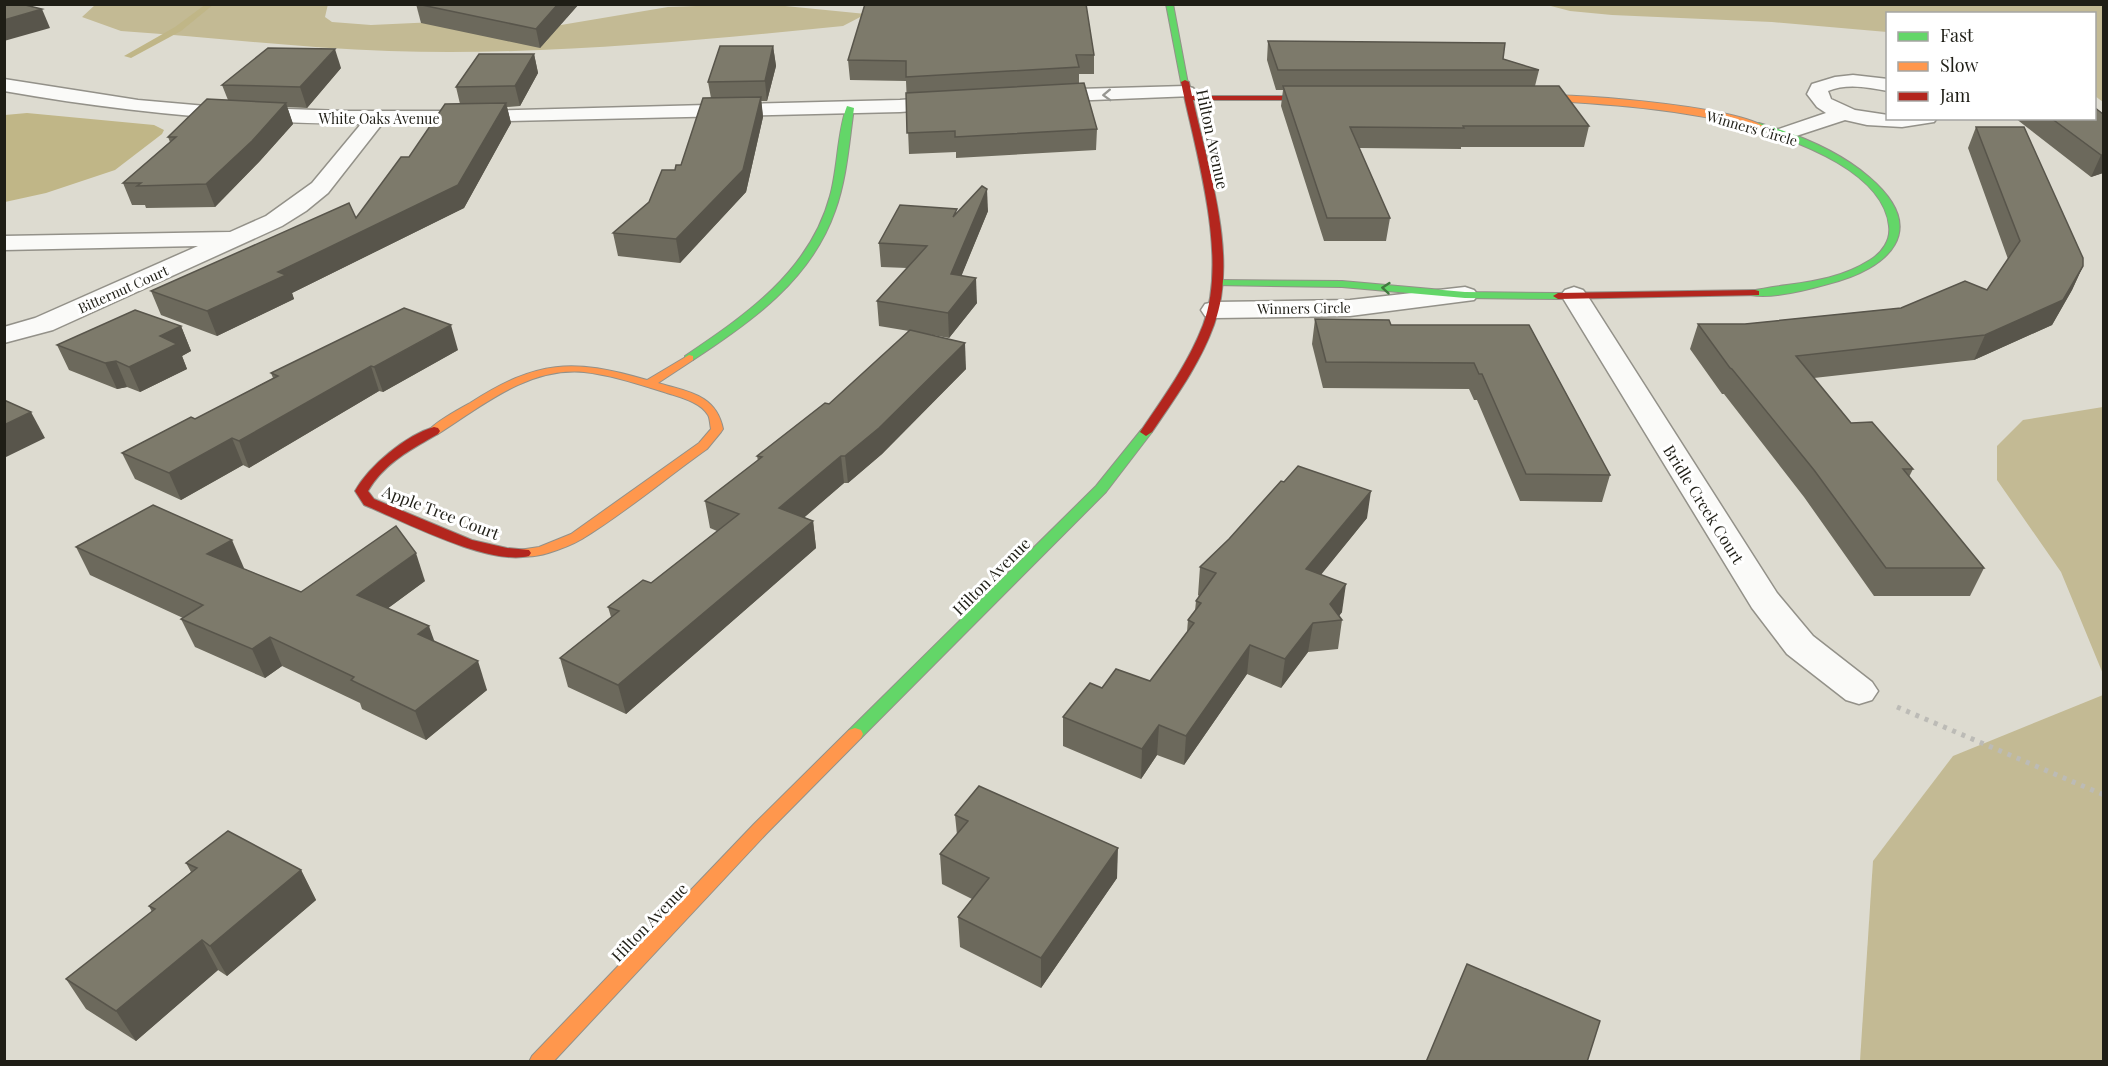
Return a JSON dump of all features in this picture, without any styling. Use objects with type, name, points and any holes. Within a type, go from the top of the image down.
[{"type":"street","name":"Hilton Avenue","points":[[539,1062],[768,821],[1101,489],[1141,439],[1174,388],[1204,336],[1215,310],[1218,259],[1211,210],[1169,4]]},
{"type":"street","points":[[1886,85],[1842,82],[1823,86],[1817,91],[1817,97],[1824,104],[1845,113],[1887,121],[1900,120]]},
{"type":"street","name":"White Oaks Avenue","points":[[4,86],[164,108],[237,114],[376,118],[968,105]]},
{"type":"street","points":[[1025,104],[1187,99],[1341,98]]},
{"type":"street","name":"Winners Circle","points":[[1218,283],[1340,284],[1465,295],[1722,294],[1786,289],[1838,278],[1875,261],[1895,239],[1893,214],[1876,189],[1846,165],[1783,134],[1733,120],[1656,105],[1587,99],[1507,98]]},
{"type":"street","points":[[649,384],[752,315],[790,278],[811,251],[826,223],[834,196],[850,108]]},
{"type":"street","points":[[1783,134],[1845,113]]},
{"type":"street","name":"Bitternut Court","points":[[4,335],[44,324],[282,216],[320,188],[376,118]]},
{"type":"street","name":"Bitternut Court","points":[[4,243],[240,237]]},
{"type":"street","name":"Winners Circle","points":[[1215,310],[1350,308],[1465,295]]},
{"type":"street","name":"Bridle Creek Court","points":[[1574,295],[1764,600],[1800,645],[1859,691]]},
{"type":"street","name":"Apple Tree Court","points":[[576,366],[600,369],[649,384],[697,399],[714,414],[717,429],[703,446],[576,537],[542,551],[513,554],[484,549],[369,502],[361,491],[369,475],[389,458],[527,375],[552,367],[576,366]]},
{"type":"path","points":[[1859,691],[2103,795]]},
{"type":"shaded area","points":[[328,4],[325,17],[332,22],[371,25],[436,22],[549,27],[668,7],[724,5],[775,5],[866,14],[843,26],[730,37],[616,46],[446,52],[322,47],[121,31],[82,17],[95,5]]},
{"type":"shaded area","points":[[1547,5],[2103,5],[2103,102],[2096,97],[2096,12],[1886,12],[1886,32],[1772,22],[1570,11]]},
{"type":"shaded area","points":[[27,113],[154,125],[164,130],[162,134],[115,170],[46,193],[5,202],[5,115]]},
{"type":"shaded area","points":[[2104,407],[2103,674],[2061,572],[1997,480],[1997,446],[2023,420]]},
{"type":"shaded area","points":[[2103,695],[2103,1061],[1860,1061],[1873,861],[1953,756]]},
{"type":"building","points":[[4,4],[21,4],[42,9],[4,20]]},
{"type":"building","points":[[417,4],[558,4],[536,29]]},
{"type":"building","points":[[865,4],[1086,4],[1094,55],[1076,55],[1079,67],[906,77],[906,61],[848,60]]},
{"type":"building","points":[[1268,41],[1505,43],[1503,59],[1539,70],[1278,70]]},
{"type":"building","points":[[720,46],[773,46],[765,81],[708,82]]},
{"type":"building","points":[[268,48],[335,49],[300,87],[222,85]]},
{"type":"building","points":[[479,54],[534,54],[515,86],[456,87]]},
{"type":"building","points":[[1084,83],[1097,129],[955,137],[955,131],[907,133],[906,93]]},
{"type":"building","points":[[1283,86],[1559,86],[1589,126],[1350,127],[1390,218],[1327,218]]},
{"type":"building","points":[[761,97],[743,170],[676,239],[613,233],[649,202],[662,170],[675,170],[676,165],[681,165],[703,98]]},
{"type":"building","points":[[207,99],[286,103],[252,141],[206,184],[137,186],[141,183],[123,183],[176,137],[168,137]]},
{"type":"building","points":[[506,103],[458,185],[278,272],[286,275],[207,311],[151,291],[349,203],[356,218],[401,157],[409,157],[445,104]]},
{"type":"building","points":[[2096,109],[2103,114],[2103,155],[2054,120],[2096,120]]},
{"type":"building","points":[[1976,127],[2024,127],[2083,258],[2083,266],[2063,300],[1985,335],[1796,356],[1851,423],[1872,422],[1913,469],[1903,469],[1984,568],[1886,568],[1814,470],[1730,368],[1698,324],[1745,324],[1901,308],[1965,281],[1987,290],[2020,241]]},
{"type":"building","points":[[982,186],[987,189],[951,274],[976,278],[948,313],[877,301],[927,246],[879,243],[900,205],[957,209],[953,217]]},
{"type":"building","points":[[404,308],[451,325],[374,367],[371,366],[239,441],[232,438],[169,473],[122,453],[191,417],[195,419],[278,376],[271,373]]},
{"type":"building","points":[[135,310],[181,326],[160,336],[177,344],[129,367],[116,361],[105,363],[57,345]]},
{"type":"building","points":[[1315,319],[1389,320],[1391,325],[1529,325],[1610,475],[1526,474],[1482,374],[1479,374],[1474,363],[1326,362]]},
{"type":"building","points":[[910,330],[965,343],[879,428],[845,456],[841,456],[779,508],[813,521],[618,685],[560,658],[619,611],[608,607],[643,580],[651,583],[739,514],[705,501],[762,457],[757,456],[825,403],[829,404]]},
{"type":"building","points":[[4,400],[31,412],[4,425]]},
{"type":"building","points":[[1298,466],[1371,491],[1306,569],[1346,584],[1330,604],[1342,620],[1313,623],[1285,659],[1250,645],[1186,736],[1159,725],[1142,749],[1063,717],[1090,683],[1102,688],[1116,669],[1150,681],[1194,623],[1188,620],[1201,603],[1196,601],[1216,573],[1200,567]]},
{"type":"building","points":[[153,505],[232,540],[207,554],[301,592],[396,526],[416,553],[357,595],[429,626],[418,634],[478,661],[415,711],[351,680],[354,677],[270,637],[252,649],[181,619],[203,605],[76,547]]},
{"type":"building","points":[[979,786],[1118,848],[1041,958],[958,917],[989,878],[940,854],[968,821],[955,815]]},
{"type":"building","points":[[228,831],[301,870],[210,946],[202,940],[116,1011],[66,979],[155,909],[149,906],[197,868],[186,863]]},
{"type":"building","points":[[1467,964],[1600,1021],[1587,1062],[1426,1062]]},
{"type":"waterway","points":[[128,56],[178,29],[211,4]]},
{"type":"traffic: fast","points":[[1169,4],[1185,82]]},
{"type":"traffic: fast","points":[[689,358],[732,329],[773,296],[807,257],[820,236],[834,199],[850,108]]},
{"type":"traffic: fast","points":[[1755,293],[1814,285],[1858,271],[1876,261],[1889,248],[1895,233],[1893,213],[1882,195],[1866,179],[1821,151],[1759,126]]},
{"type":"traffic: fast","points":[[1218,283],[1342,284],[1465,295],[1558,296]]},
{"type":"traffic: fast","points":[[855,734],[1101,489],[1146,432]]},
{"type":"traffic: slow","points":[[1525,98],[1643,104],[1701,112],[1759,126]]},
{"type":"traffic: slow","points":[[434,431],[501,389],[538,373],[576,368],[613,374],[649,384],[689,358]]},
{"type":"traffic: slow","points":[[524,553],[542,551],[576,537],[703,446],[717,429],[714,414],[697,399],[649,384]]},
{"type":"traffic: slow","points":[[539,1062],[760,829],[855,734]]},
{"type":"traffic: jam","points":[[1146,432],[1203,340],[1214,308],[1218,284],[1215,226],[1210,195],[1185,82]]},
{"type":"traffic: jam","points":[[1187,98],[1326,98]]},
{"type":"traffic: jam","points":[[1558,296],[1755,293]]},
{"type":"traffic: jam","points":[[434,431],[393,456],[375,471],[361,491],[369,502],[467,543],[507,553],[524,553]]}]
